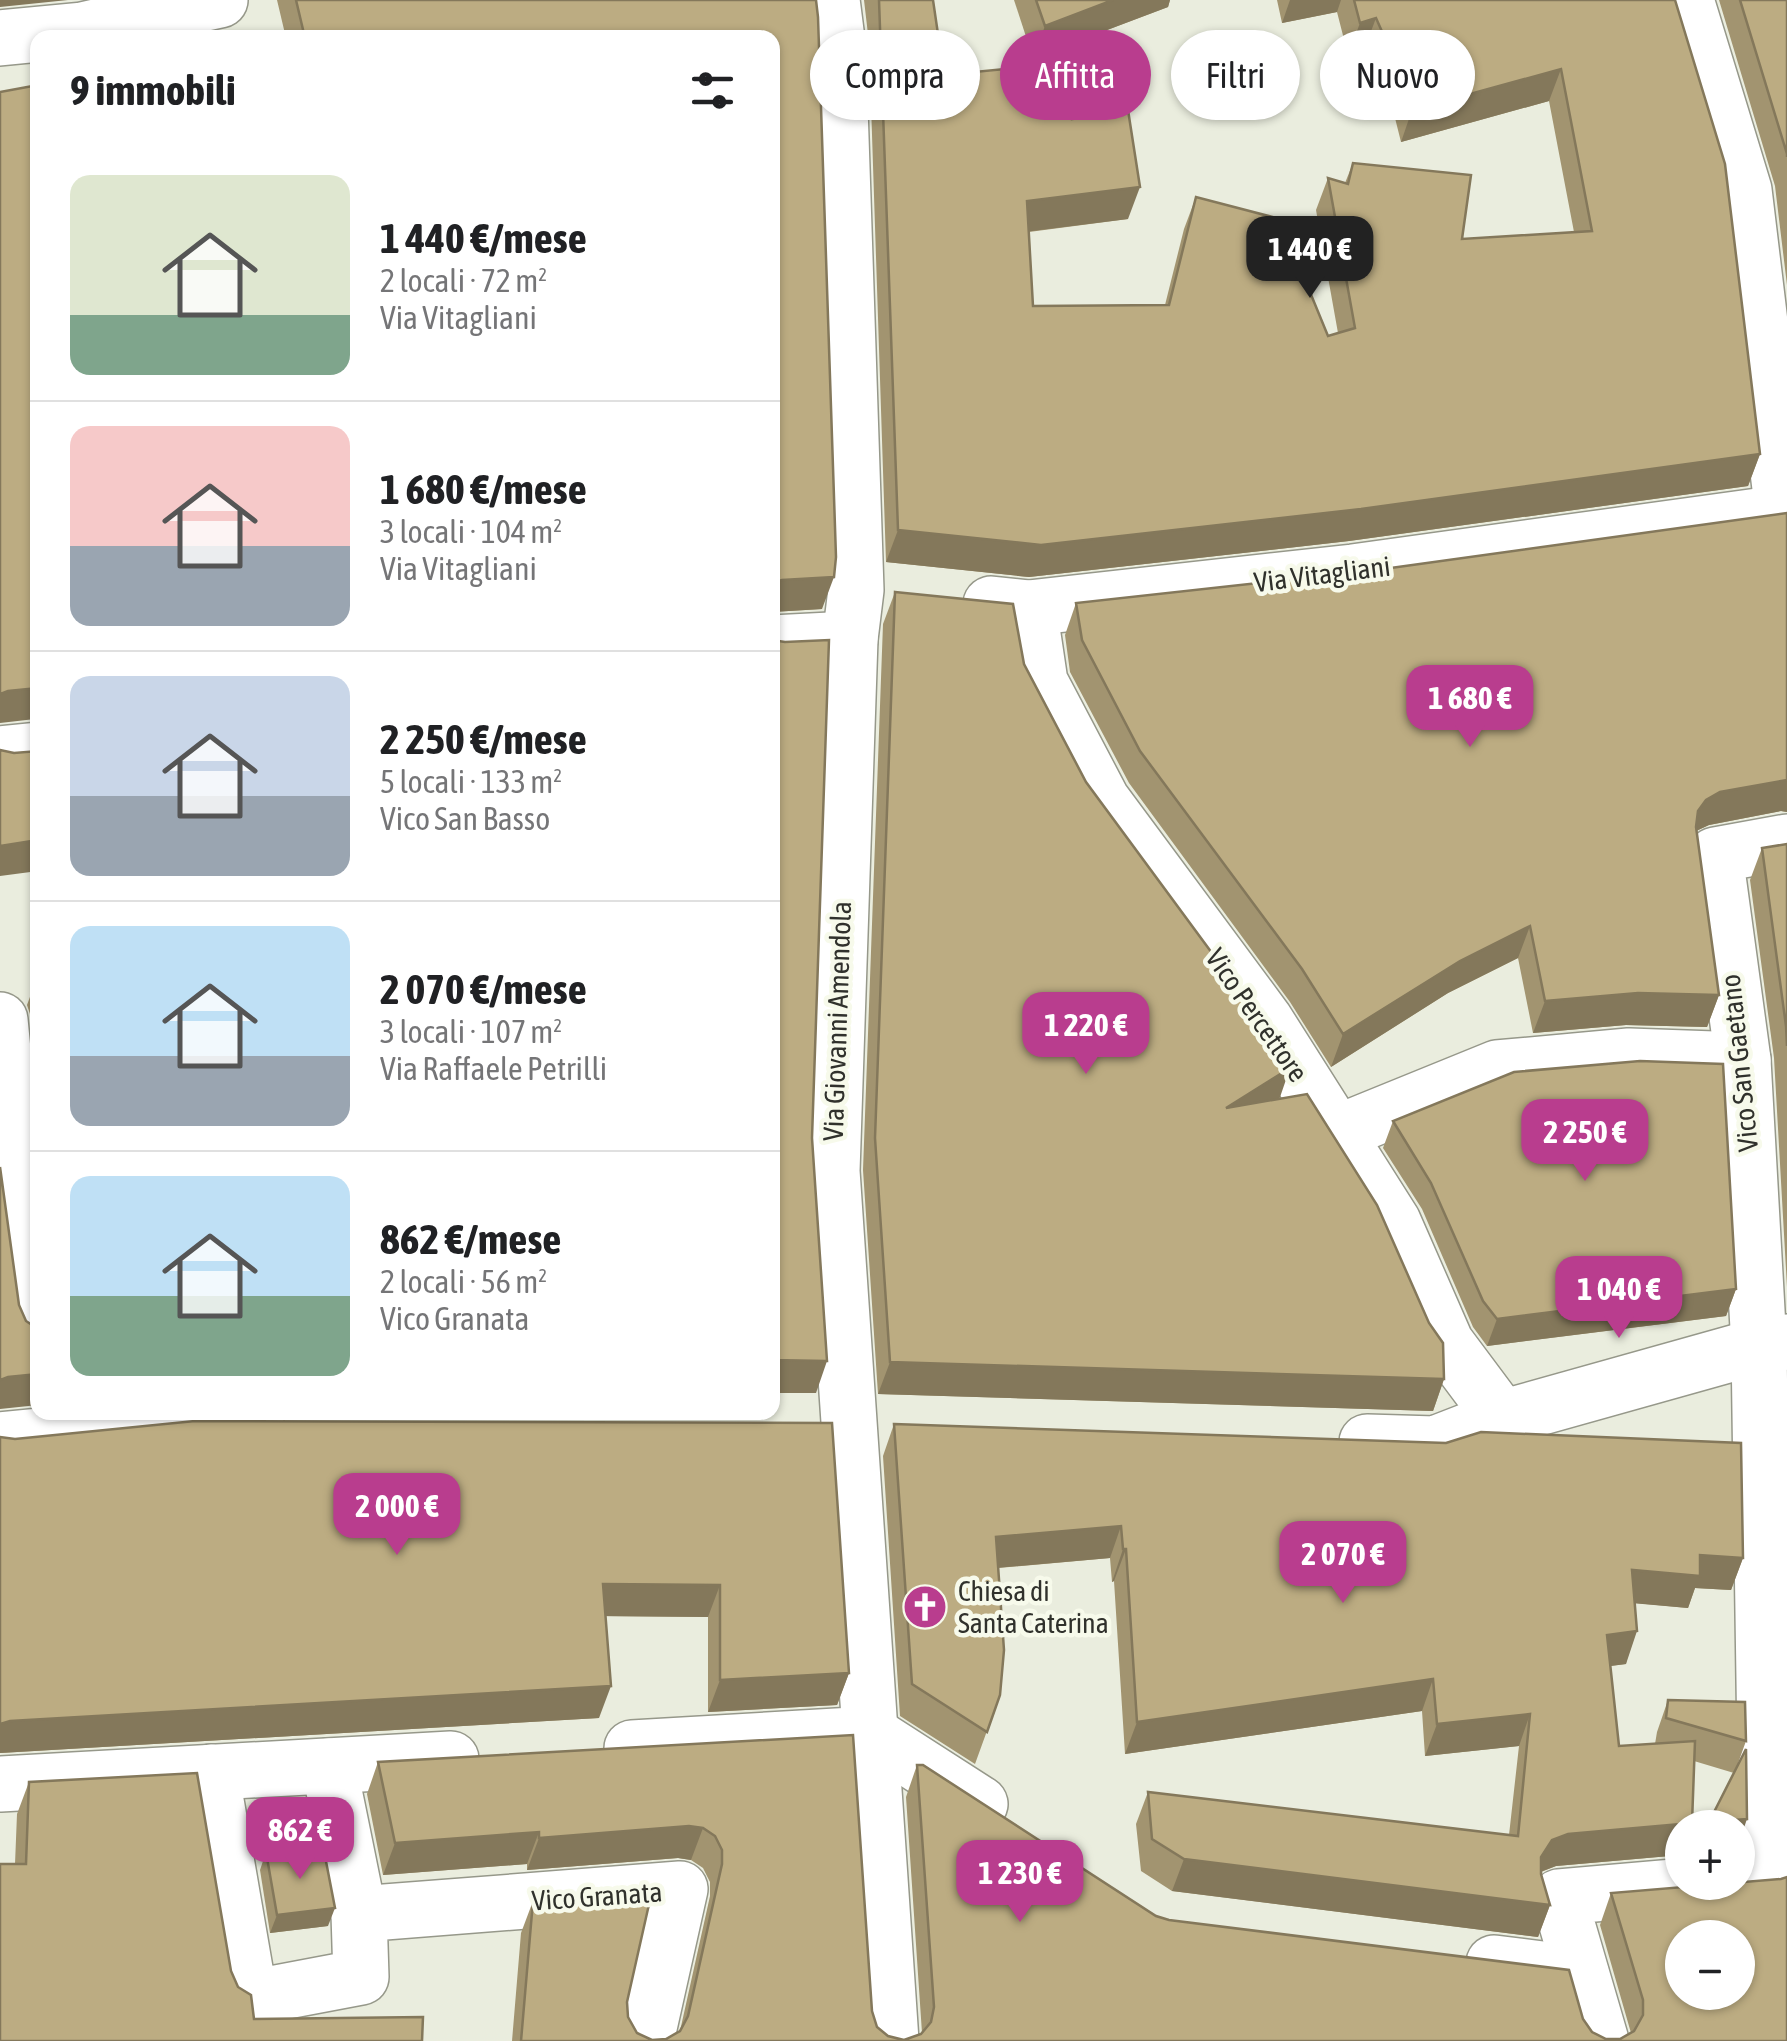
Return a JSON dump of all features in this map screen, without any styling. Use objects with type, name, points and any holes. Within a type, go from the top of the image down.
[{"type":"street","points":[[82,30],[220,0]]},
{"type":"street","name":"Via Giovanni Amendola","points":[[832,0],[838,46],[853,614],[832,1171],[891,2041]]},
{"type":"street","points":[[1686,0],[1744,190],[1785,513]]},
{"type":"street","points":[[0,38],[30,35]]},
{"type":"street","name":"Via Vitagliani","points":[[780,639],[853,614],[923,597],[1029,608],[1352,572],[1785,513]]},
{"type":"street","name":"Vico Percettore","points":[[1029,608],[1040,682],[1102,800],[1265,1020],[1393,1222],[1446,1343],[1502,1418]]},
{"type":"street","points":[[0,754],[30,751]]},
{"type":"street","name":"Vico San Gaetano","points":[[1755,1881],[1766,1880],[1775,1535],[1773,1344],[1743,1060],[1715,855],[1787,842]]},
{"type":"street","points":[[13,1028],[9,1116],[30,1273]]},
{"type":"street","points":[[1337,1133],[1496,1068],[1629,1056],[1743,1060]]},
{"type":"street","points":[[1318,1440],[1435,1444],[1502,1418],[1773,1344]]},
{"type":"street","points":[[33,1429],[182,1422],[296,1424]]},
{"type":"street","points":[[792,1424],[908,1426]]},
{"type":"street","points":[[580,1751],[870,1734],[1016,1828]]},
{"type":"street","points":[[0,1784],[503,1756]]},
{"type":"street","points":[[210,1772],[250,1998],[361,1978],[359,1914],[328,1766]]},
{"type":"street","points":[[1601,2041],[1558,1897],[1665,1888]]},
{"type":"street","name":"Vico Granata","points":[[359,1914],[680,1889],[646,2041]]},
{"type":"street","points":[[1448,1957],[1581,1974]]},
{"type":"building","points":[[296,0],[816,0],[818,30],[810,30],[810,120],[821,120],[836,557],[834,577],[780,581],[780,30],[303,30]]},
{"type":"building","points":[[879,0],[933,0],[937,30],[880,30]]},
{"type":"building","points":[[1036,0],[1113,0],[1045,26]]},
{"type":"building","points":[[1354,0],[1675,0],[1725,164],[1760,454],[1361,509],[1041,545],[898,530],[883,120],[980,120],[980,71],[1000,70],[1000,120],[1130,120],[1140,187],[1027,201],[1033,306],[1169,305],[1196,197],[1280,219],[1328,336],[1355,328],[1328,178],[1348,184],[1353,163],[1471,175],[1462,239],[1592,231],[1561,69],[1475,93],[1475,30],[1381,30],[1376,18],[1360,23]]},
{"type":"building","points":[[1740,0],[1787,0],[1787,154]]},
{"type":"building","points":[[30,86],[30,689],[0,694],[0,92]]},
{"type":"building","points":[[1787,513],[1787,780],[1720,792],[1706,800],[1698,811],[1696,827],[1719,995],[1638,993],[1545,1001],[1530,926],[1460,961],[1343,1034],[1302,969],[1140,751],[1082,640],[1076,603],[1369,571]]},
{"type":"building","points":[[895,592],[1013,604],[1024,664],[1086,782],[1251,1006],[1290,1068],[1226,1108],[1307,1094],[1377,1205],[1429,1323],[1443,1343],[1444,1379],[890,1362],[875,1138]]},
{"type":"building","points":[[829,640],[812,1138],[827,1361],[780,1360],[780,641]]},
{"type":"building","points":[[0,750],[30,752],[30,841],[0,846]]},
{"type":"building","points":[[1787,844],[1787,1046],[1762,848]]},
{"type":"building","points":[[1640,1061],[1723,1064],[1736,1289],[1497,1319],[1483,1301],[1431,1183],[1393,1121],[1514,1072]]},
{"type":"building","points":[[0,1167],[19,1305],[30,1324],[30,1375],[0,1380]]},
{"type":"building","points":[[195,1421],[832,1423],[849,1673],[720,1680],[720,1585],[603,1584],[611,1686],[0,1724],[0,1437],[15,1439]]},
{"type":"building","points":[[894,1424],[1446,1443],[1481,1432],[1741,1443],[1743,1558],[1700,1555],[1700,1576],[1632,1570],[1637,1631],[1607,1635],[1619,1746],[1695,1741],[1692,1810],[1665,1810],[1665,1825],[1568,1834],[1552,1840],[1541,1857],[1541,1874],[1550,1905],[1184,1859],[1152,1839],[1148,1792],[1518,1836],[1530,1714],[1437,1724],[1433,1679],[1137,1722],[1126,1549],[1121,1526],[996,1537],[1004,1650],[1000,1695],[987,1732],[912,1684]]},
{"type":"building","points":[[1668,1700],[1745,1702],[1746,1741],[1666,1718]]},
{"type":"building","points":[[853,1735],[872,2011],[877,2027],[888,2036],[904,2040],[921,2034],[931,2022],[934,2007],[917,1765],[923,1765],[1156,1916],[1569,1970],[1583,2019],[1592,2032],[1606,2039],[1620,2039],[1634,2031],[1643,2015],[1643,2000],[1611,1893],[1665,1889],[1665,1900],[1755,1900],[1755,1881],[1787,1877],[1787,2041],[521,2041],[533,1901],[652,1891],[627,2002],[628,2017],[637,2033],[652,2040],[666,2039],[680,2031],[688,2016],[722,1864],[722,1850],[715,1836],[703,1828],[689,1826],[539,1838],[539,1832],[395,1843],[378,1762]]},
{"type":"building","points":[[1746,1749],[1747,1810],[1715,1810]]},
{"type":"building","points":[[197,1773],[231,1971],[238,1987],[251,1995],[254,2019],[423,2017],[422,2041],[0,2041],[0,1864],[26,1864],[29,1782]]},
{"type":"building","points":[[324,1851],[335,1908],[277,1915],[266,1852]]},
{"type":"place","name":"Chiesa di Santa Caterina","points":[[925,1607]]}]
